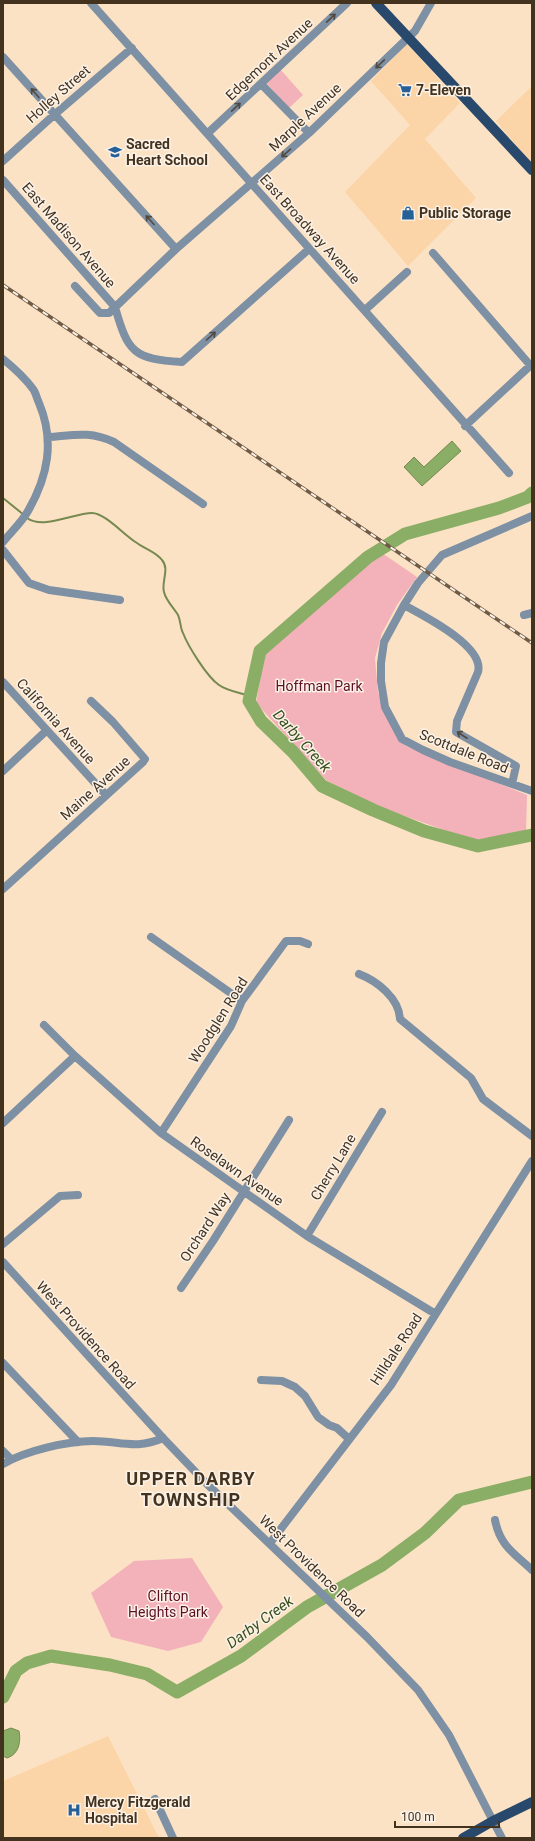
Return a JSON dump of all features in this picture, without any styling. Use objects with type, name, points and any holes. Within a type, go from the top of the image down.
[{"type":"main road","points":[[376,3],[532,170]]},
{"type":"main road","points":[[462,1838],[532,1802]]},
{"type":"street","name":"East Broadway Avenue","points":[[91,3],[365,310],[465,426],[509,473]]},
{"type":"street","name":"Edgemont Avenue","points":[[208,133],[347,3]]},
{"type":"street","name":"Marple Avenue","points":[[115,308],[176,249],[309,133],[415,31],[431,3]]},
{"type":"street","name":"Holley Street","points":[[3,161],[132,48]]},
{"type":"street","points":[[3,57],[176,249]]},
{"type":"street","points":[[261,84],[309,133]]},
{"type":"street","name":"East Madison Avenue","points":[[3,180],[115,308]]},
{"type":"street","points":[[75,286],[100,313],[109,314],[115,308],[128,345],[136,352],[160,360],[182,362],[309,248]]},
{"type":"street","points":[[433,253],[531,365],[465,426]]},
{"type":"street","points":[[365,310],[406,272]]},
{"type":"street","points":[[3,359],[17,371],[34,390],[44,416],[49,437],[47,461],[41,486],[28,512],[3,542]]},
{"type":"street","points":[[49,437],[92,434],[103,437],[114,442],[203,504]]},
{"type":"street","name":"Scottdale Road","points":[[532,516],[442,555],[418,583],[404,605],[384,642],[381,663],[381,681],[385,707],[402,739],[430,753],[532,791]]},
{"type":"street","points":[[3,550],[29,583],[49,590],[120,600]]},
{"type":"street","points":[[404,605],[444,628],[466,646],[475,656],[480,667],[457,721],[456,732],[516,766],[512,784]]},
{"type":"street","name":"California Avenue","points":[[3,682],[46,731],[106,795]]},
{"type":"street","name":"Maine Avenue","points":[[3,890],[145,759],[113,722],[91,701]]},
{"type":"street","points":[[3,771],[46,731]]},
{"type":"street","points":[[151,937],[242,1001]]},
{"type":"street","name":"Woodglen Road","points":[[161,1133],[231,1026],[242,1001],[278,949],[286,941],[300,941],[308,944]]},
{"type":"street","points":[[359,974],[366,977],[389,995],[400,1011],[400,1019],[471,1078],[483,1099],[532,1136]]},
{"type":"street","name":"Roselawn Avenue","points":[[44,1025],[75,1056],[161,1133],[307,1236],[434,1314]]},
{"type":"street","points":[[3,1123],[75,1056]]},
{"type":"street","name":"Cherry Lane","points":[[307,1236],[382,1112]]},
{"type":"street","name":"Orchard Way","points":[[181,1288],[213,1241],[289,1120]]},
{"type":"street","name":"Hilldale Road","points":[[270,1543],[348,1438],[390,1385],[532,1161]]},
{"type":"street","points":[[3,1244],[60,1196],[78,1195]]},
{"type":"street","name":"West Providence Road","points":[[3,1262],[163,1438],[207,1484],[270,1543],[405,1675],[427,1701],[449,1735],[502,1838]]},
{"type":"street","points":[[3,1363],[78,1442]]},
{"type":"street","points":[[261,1380],[282,1381],[295,1387],[305,1396],[318,1417],[329,1425],[337,1428],[348,1438]]},
{"type":"street","points":[[3,1464],[11,1459],[44,1449],[78,1442],[104,1441],[137,1446],[151,1443],[163,1438]]},
{"type":"street","points":[[3,1451],[11,1459]]},
{"type":"street","points":[[495,1520],[498,1534],[504,1545],[532,1570]]},
{"type":"street","points":[[155,1799],[173,1838]]},
{"type":"shaded area","points":[[407,44],[460,103],[425,139],[476,198],[408,266],[345,192],[410,125],[371,81]]},
{"type":"shaded area","points":[[532,86],[532,164],[496,121]]},
{"type":"shaded area","points":[[452,441],[461,451],[422,486],[404,467],[414,457],[424,467]]},
{"type":"shaded area","points":[[11,1728],[19,1731],[20,1739],[17,1751],[7,1758],[3,1756],[3,1731]]},
{"type":"shaded area","name":"Mercy Fitzgerald Hospital","points":[[108,1736],[159,1838],[3,1838],[3,1781]]},
{"type":"green space","points":[[280,69],[303,95],[289,108],[267,84],[267,81]]},
{"type":"green space","name":"Hoffman Park","points":[[382,553],[417,577],[397,605],[382,633],[375,658],[378,692],[383,707],[406,746],[527,795],[526,833],[478,842],[382,808],[327,781],[256,703],[265,652]]},
{"type":"green space","name":"Clifton Heights Park","points":[[192,1558],[223,1607],[201,1642],[168,1651],[111,1637],[91,1593],[134,1561]]},
{"type":"waterway","name":"Darby Creek","points":[[532,493],[528,497],[499,508],[405,534],[368,557],[260,651],[249,701],[261,721],[293,752],[322,786],[373,810],[424,831],[478,846],[532,835]]},
{"type":"waterway","points":[[3,498],[24,515]]},
{"type":"waterway","points":[[27,518],[34,521],[50,522],[85,514],[97,514],[109,521],[132,540],[157,555],[162,560],[165,567],[163,588],[165,595],[178,615],[182,631],[198,661],[219,685],[250,696]]},
{"type":"waterway","name":"Darby Creek","points":[[3,1697],[16,1671],[27,1663],[51,1656],[110,1665],[147,1674],[177,1692],[241,1656],[307,1607],[382,1565],[425,1533],[459,1500],[532,1482]]},
{"type":"railway","points":[[3,285],[532,643]]},
{"type":"place","name":"7-Eleven","points":[[405,90]]},
{"type":"place","name":"Sacred Heart School","points":[[115,152]]},
{"type":"place","name":"Public Storage","points":[[408,213]]},
{"type":"place","name":"Mercy Fitzgerald Hospital","points":[[74,1810]]},
{"type":"district","name":"UPPER DARBY TOWNSHIP","points":[[191,1488]]}]
